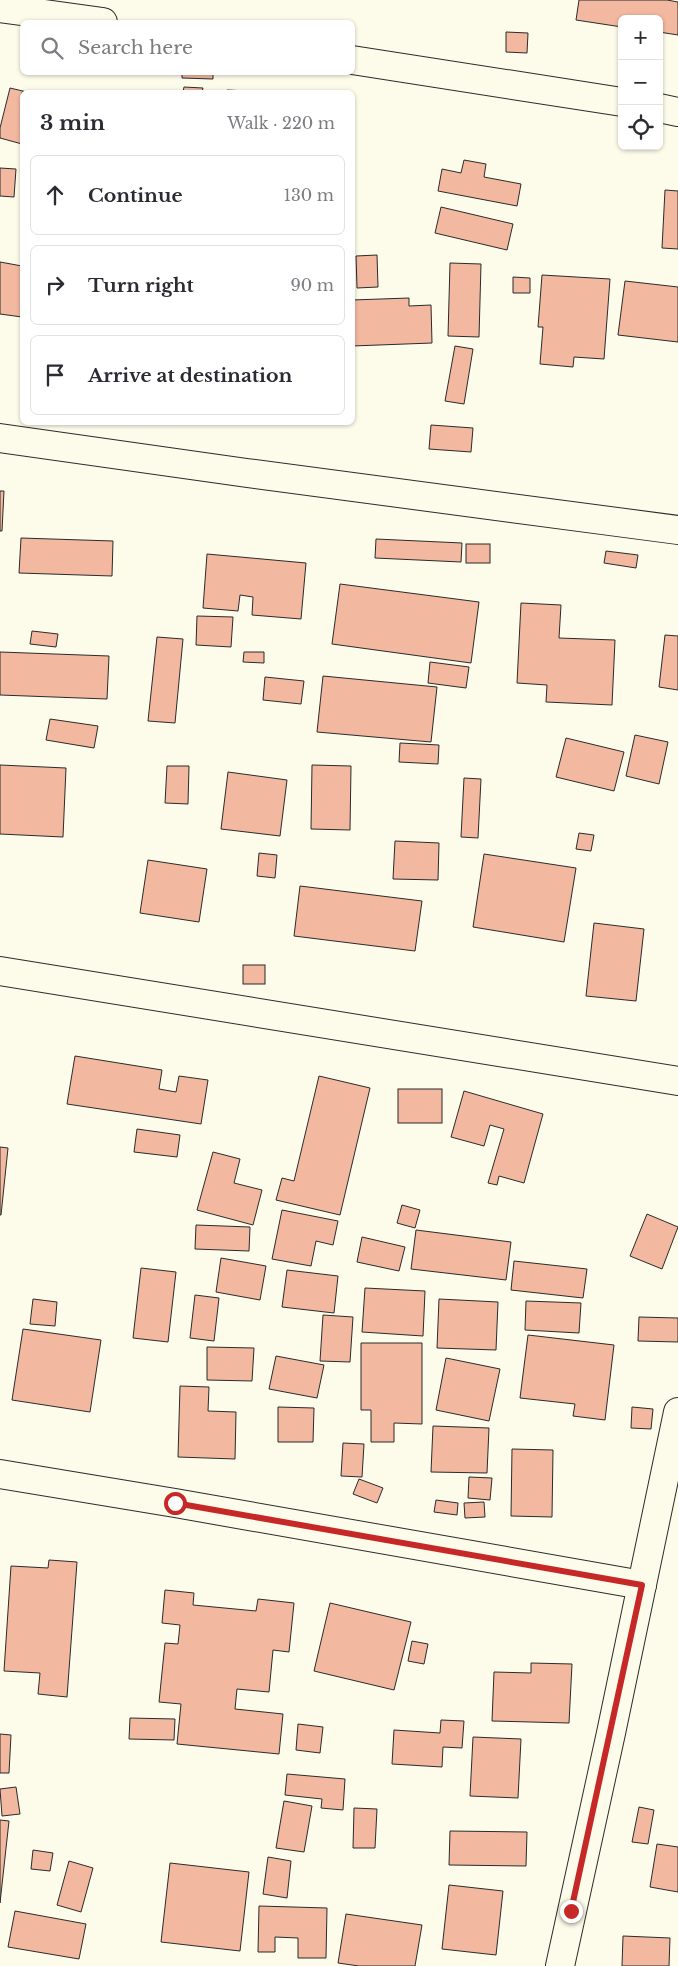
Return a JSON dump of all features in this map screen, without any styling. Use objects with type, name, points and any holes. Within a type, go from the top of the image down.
[{"type":"street","points":[[0,8],[88,20]]},
{"type":"street","points":[[355,60],[618,101]]},
{"type":"street","points":[[663,109],[678,112]]},
{"type":"street","points":[[0,438],[256,475],[678,530]]},
{"type":"street","points":[[0,971],[678,1081]]},
{"type":"street","points":[[560,1966],[678,1412]]},
{"type":"street","points":[[0,1474],[642,1585]]},
{"type":"building","points":[[579,0],[667,0],[678,2],[678,35],[663,33],[663,15],[618,15],[618,26],[576,20]]},
{"type":"building","points":[[506,32],[528,33],[527,53],[506,52]]},
{"type":"building","points":[[182,75],[213,75],[213,79],[182,78]]},
{"type":"building","points":[[184,87],[203,88],[202,90],[183,90]]},
{"type":"building","points":[[10,88],[20,90],[20,143],[0,138],[0,128]]},
{"type":"building","points":[[464,160],[486,164],[484,177],[521,184],[517,206],[438,191],[442,169],[461,173]]},
{"type":"building","points":[[0,168],[16,169],[14,197],[0,196]]},
{"type":"building","points":[[665,190],[678,191],[678,249],[662,248]]},
{"type":"building","points":[[441,207],[513,224],[507,250],[435,233]]},
{"type":"building","points":[[377,255],[378,287],[357,288],[356,256]]},
{"type":"building","points":[[0,262],[20,266],[20,317],[0,314]]},
{"type":"building","points":[[450,263],[481,264],[479,337],[448,336]]},
{"type":"building","points":[[542,275],[610,279],[604,359],[574,357],[573,367],[540,364],[543,327],[538,327]]},
{"type":"building","points":[[513,277],[530,278],[530,293],[513,293]]},
{"type":"building","points":[[625,281],[678,287],[678,342],[618,335]]},
{"type":"building","points":[[409,298],[409,306],[431,305],[432,343],[355,346],[355,300]]},
{"type":"building","points":[[455,346],[473,349],[464,404],[445,401]]},
{"type":"building","points":[[431,425],[473,428],[471,452],[429,449]]},
{"type":"building","points":[[0,491],[4,491],[2,531],[0,531]]},
{"type":"building","points":[[21,538],[113,541],[112,576],[19,573]]},
{"type":"building","points":[[376,539],[462,543],[461,562],[375,558]]},
{"type":"building","points":[[466,544],[490,544],[490,563],[466,563]]},
{"type":"building","points":[[606,551],[638,555],[636,568],[604,563]]},
{"type":"building","points":[[207,554],[306,563],[301,619],[252,615],[253,597],[240,595],[238,611],[203,608]]},
{"type":"building","points":[[340,584],[479,602],[471,663],[332,644]]},
{"type":"building","points":[[521,603],[561,605],[559,638],[615,640],[612,705],[546,702],[547,685],[517,683]]},
{"type":"building","points":[[197,616],[233,617],[231,647],[196,645]]},
{"type":"building","points":[[32,631],[58,634],[56,647],[30,644]]},
{"type":"building","points":[[665,635],[678,636],[678,690],[659,687]]},
{"type":"building","points":[[157,637],[183,639],[175,723],[148,721]]},
{"type":"building","points":[[0,652],[109,656],[107,699],[0,695]]},
{"type":"building","points":[[244,652],[264,652],[264,663],[243,662]]},
{"type":"building","points":[[430,662],[469,667],[466,688],[428,683]]},
{"type":"building","points":[[323,676],[437,687],[431,742],[317,732]]},
{"type":"building","points":[[265,677],[304,681],[301,704],[263,700]]},
{"type":"building","points":[[50,719],[98,726],[94,748],[46,740]]},
{"type":"building","points":[[635,735],[668,742],[659,784],[626,776]]},
{"type":"building","points":[[566,738],[624,752],[614,791],[556,777]]},
{"type":"building","points":[[400,743],[439,745],[438,764],[399,762]]},
{"type":"building","points":[[0,765],[66,768],[63,837],[0,834]]},
{"type":"building","points":[[312,765],[351,766],[350,830],[311,829]]},
{"type":"building","points":[[167,766],[189,766],[188,804],[165,803]]},
{"type":"building","points":[[228,772],[287,780],[280,836],[221,829]]},
{"type":"building","points":[[464,778],[481,779],[478,838],[461,837]]},
{"type":"building","points":[[579,833],[594,835],[591,851],[576,849]]},
{"type":"building","points":[[395,841],[439,843],[438,880],[393,879]]},
{"type":"building","points":[[259,853],[277,855],[275,878],[257,876]]},
{"type":"building","points":[[484,854],[576,868],[564,942],[473,927]]},
{"type":"building","points":[[148,860],[207,869],[199,922],[140,913]]},
{"type":"building","points":[[300,886],[422,901],[415,951],[294,936]]},
{"type":"building","points":[[594,923],[644,929],[636,1001],[586,996]]},
{"type":"building","points":[[243,965],[265,965],[265,984],[243,984]]},
{"type":"building","points":[[75,1056],[162,1070],[159,1089],[176,1092],[179,1076],[208,1080],[201,1124],[67,1104]]},
{"type":"building","points":[[319,1076],[370,1088],[340,1215],[276,1200],[282,1178],[294,1181]]},
{"type":"building","points":[[398,1089],[442,1089],[442,1123],[398,1123]]},
{"type":"building","points":[[464,1091],[543,1114],[524,1183],[499,1176],[497,1185],[488,1183],[504,1129],[490,1125],[484,1146],[451,1137]]},
{"type":"building","points":[[137,1129],[180,1135],[177,1157],[134,1152]]},
{"type":"building","points":[[0,1147],[8,1148],[1,1215],[0,1215]]},
{"type":"building","points":[[213,1152],[240,1159],[234,1183],[262,1190],[253,1225],[197,1210]]},
{"type":"building","points":[[402,1205],[420,1210],[415,1228],[397,1223]]},
{"type":"building","points":[[282,1210],[338,1221],[333,1245],[316,1241],[311,1266],[272,1259]]},
{"type":"building","points":[[647,1214],[678,1227],[662,1269],[630,1256]]},
{"type":"building","points":[[196,1225],[250,1227],[249,1251],[195,1249]]},
{"type":"building","points":[[416,1230],[511,1242],[506,1280],[411,1269]]},
{"type":"building","points":[[362,1237],[405,1247],[399,1271],[357,1262]]},
{"type":"building","points":[[221,1258],[266,1266],[260,1300],[216,1292]]},
{"type":"building","points":[[514,1261],[587,1269],[583,1298],[511,1290]]},
{"type":"building","points":[[141,1268],[176,1272],[168,1342],[133,1338]]},
{"type":"building","points":[[287,1270],[338,1276],[334,1313],[282,1307]]},
{"type":"building","points":[[365,1288],[425,1291],[423,1336],[362,1332]]},
{"type":"building","points":[[195,1295],[219,1298],[214,1341],[190,1338]]},
{"type":"building","points":[[33,1299],[57,1302],[55,1326],[30,1324]]},
{"type":"building","points":[[439,1299],[498,1302],[496,1350],[437,1348]]},
{"type":"building","points":[[526,1301],[581,1303],[579,1333],[525,1330]]},
{"type":"building","points":[[323,1315],[353,1317],[350,1362],[320,1361]]},
{"type":"building","points":[[639,1317],[678,1318],[678,1342],[638,1341]]},
{"type":"building","points":[[23,1329],[101,1340],[90,1412],[12,1400]]},
{"type":"building","points":[[528,1335],[614,1345],[605,1420],[573,1416],[575,1404],[520,1398]]},
{"type":"building","points":[[361,1343],[422,1343],[422,1424],[394,1423],[394,1442],[371,1442],[371,1410],[361,1410]]},
{"type":"building","points":[[207,1347],[254,1348],[252,1381],[207,1380]]},
{"type":"building","points":[[276,1356],[324,1365],[317,1398],[269,1389]]},
{"type":"building","points":[[446,1358],[500,1369],[489,1421],[436,1410]]},
{"type":"building","points":[[180,1386],[209,1387],[208,1411],[236,1412],[235,1459],[178,1457]]},
{"type":"building","points":[[278,1407],[314,1408],[313,1442],[278,1442]]},
{"type":"building","points":[[632,1407],[653,1409],[651,1429],[631,1428]]},
{"type":"building","points":[[433,1426],[489,1428],[487,1473],[431,1472]]},
{"type":"building","points":[[343,1443],[364,1444],[362,1477],[341,1476]]},
{"type":"building","points":[[512,1449],[553,1450],[552,1517],[511,1516]]},
{"type":"building","points":[[469,1477],[492,1478],[490,1500],[468,1498]]},
{"type":"building","points":[[359,1479],[383,1488],[377,1503],[353,1494]]},
{"type":"building","points":[[436,1500],[458,1503],[457,1515],[434,1512]]},
{"type":"building","points":[[484,1502],[485,1517],[465,1518],[464,1503]]},
{"type":"building","points":[[49,1560],[77,1562],[67,1697],[38,1694],[40,1673],[4,1671],[11,1566],[48,1568]]},
{"type":"building","points":[[165,1590],[194,1593],[193,1605],[256,1611],[258,1599],[294,1603],[289,1652],[273,1650],[269,1692],[237,1689],[235,1709],[283,1714],[279,1754],[177,1744],[181,1704],[159,1702],[165,1643],[178,1644],[180,1625],[162,1623]]},
{"type":"building","points":[[330,1603],[411,1622],[394,1690],[314,1671]]},
{"type":"building","points":[[412,1641],[428,1644],[424,1664],[408,1661]]},
{"type":"building","points":[[531,1663],[572,1664],[569,1723],[492,1721],[494,1672],[531,1673]]},
{"type":"building","points":[[130,1718],[175,1719],[174,1740],[129,1739]]},
{"type":"building","points":[[441,1720],[464,1721],[462,1748],[443,1747],[442,1767],[392,1764],[394,1730],[440,1733]]},
{"type":"building","points":[[298,1724],[323,1727],[320,1753],[296,1750]]},
{"type":"building","points":[[0,1734],[11,1735],[9,1773],[0,1773]]},
{"type":"building","points":[[473,1737],[521,1739],[518,1798],[470,1796]]},
{"type":"building","points":[[287,1774],[345,1779],[343,1810],[321,1808],[322,1799],[285,1795]]},
{"type":"building","points":[[16,1787],[20,1814],[2,1816],[0,1789]]},
{"type":"building","points":[[284,1801],[312,1806],[304,1852],[276,1848]]},
{"type":"building","points":[[639,1807],[654,1810],[648,1844],[632,1842]]},
{"type":"building","points":[[354,1808],[377,1809],[375,1848],[353,1848]]},
{"type":"building","points":[[0,1820],[9,1821],[0,1903]]},
{"type":"building","points":[[450,1831],[527,1832],[526,1866],[449,1865]]},
{"type":"building","points":[[657,1844],[678,1847],[678,1892],[650,1887]]},
{"type":"building","points":[[33,1850],[53,1853],[50,1871],[31,1869]]},
{"type":"building","points":[[268,1857],[291,1861],[287,1898],[263,1894]]},
{"type":"building","points":[[69,1861],[93,1868],[81,1912],[57,1905]]},
{"type":"building","points":[[170,1863],[249,1872],[240,1951],[161,1942]]},
{"type":"building","points":[[449,1885],[503,1891],[496,1955],[442,1949]]},
{"type":"building","points":[[259,1906],[327,1908],[326,1958],[298,1958],[298,1938],[275,1937],[275,1952],[258,1952]]},
{"type":"building","points":[[15,1911],[86,1924],[79,1959],[8,1947]]},
{"type":"building","points":[[346,1914],[422,1925],[415,1966],[359,1966],[338,1963]]},
{"type":"building","points":[[623,1936],[670,1938],[669,1966],[622,1966]]},
{"type":"route","points":[[175,1503],[642,1585],[571,1911]]}]
